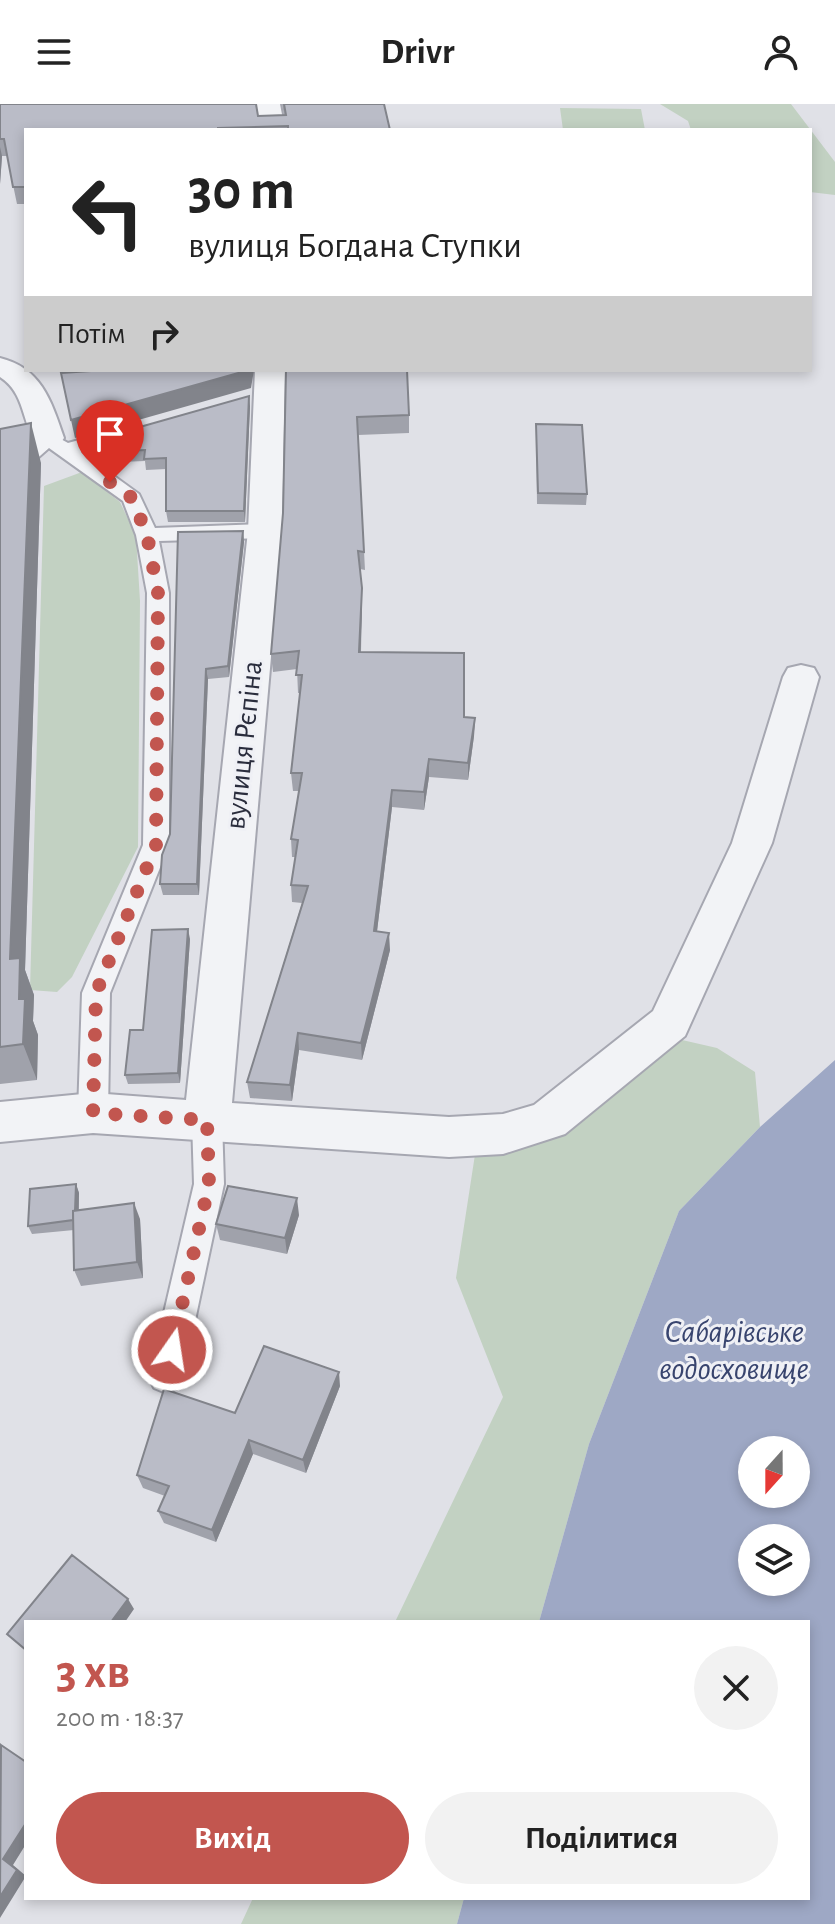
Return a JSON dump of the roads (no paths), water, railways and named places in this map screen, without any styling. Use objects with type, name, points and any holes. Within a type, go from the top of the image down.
[{"type":"street","points":[[268,104],[273,128]]},
{"type":"street","points":[[0,367],[14,371],[33,389],[56,444]]},
{"type":"street","name":"вулиця Рєпіна","points":[[207,1120],[265,531],[265,386]]},
{"type":"street","points":[[0,1122],[93,1113],[449,1137],[503,1134],[549,1120],[669,1023],[752,843],[801,677]]},
{"type":"lane","points":[[0,462],[25,459],[56,444],[160,423]]},
{"type":"lane","points":[[56,444],[132,498],[147,535],[158,593],[156,845],[96,993],[93,1113]]},
{"type":"lane","points":[[147,535],[265,531]]},
{"type":"lane","points":[[166,1377],[209,1184],[207,1120]]},
{"type":"water","name":"Сабарівське водосховище","points":[[835,1060],[835,1924],[457,1924],[463,1900],[810,1900],[810,1620],[540,1620],[589,1444],[679,1211],[760,1127]]}]
